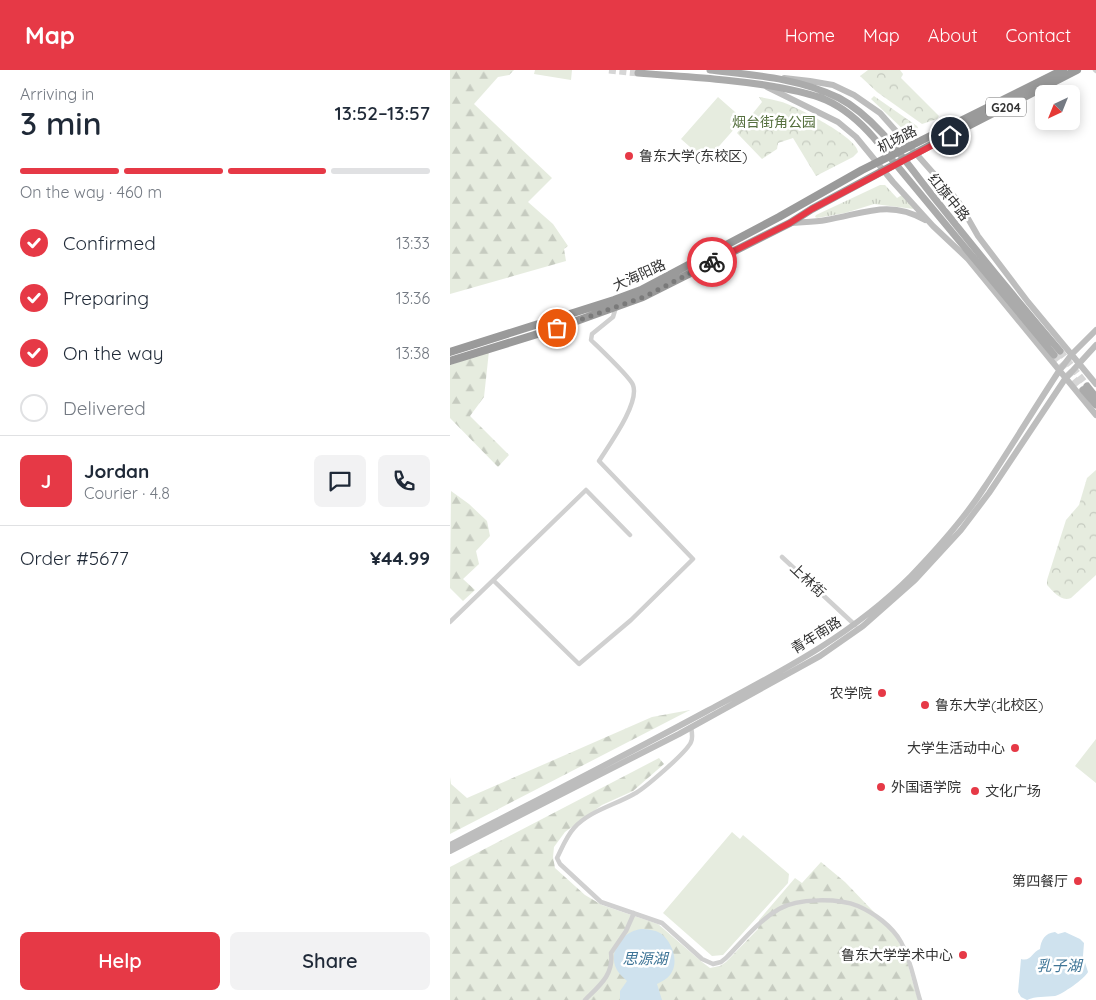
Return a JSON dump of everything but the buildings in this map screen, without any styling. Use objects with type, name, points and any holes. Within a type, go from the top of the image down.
[{"type":"highway","name":"机场路","points":[[878,164],[913,150],[1063,70]]},
{"type":"highway","name":"机场路","points":[[930,141],[1077,70]]},
{"type":"highway","name":"大海阳路","points":[[450,352],[644,297],[790,223],[812,209],[884,171],[913,150]]},
{"type":"highway","name":"大海阳路","points":[[450,361],[615,304],[801,206],[861,171],[878,164]]},
{"type":"main road","name":"红旗中路","points":[[710,70],[776,78],[854,108],[875,126],[993,283],[1057,353]]},
{"type":"main road","name":"红旗中路","points":[[638,73],[761,84],[826,96],[869,132],[963,243],[993,283]]},
{"type":"main road","points":[[776,78],[810,81],[833,85],[843,89],[867,104],[893,127],[958,201],[972,228],[1023,295],[1096,384]]},
{"type":"main road","points":[[761,84],[838,122],[849,130],[933,226],[993,283],[998,296],[1096,415]]},
{"type":"main road","points":[[790,223],[827,220],[878,208],[886,208],[909,212],[933,226]]},
{"type":"main road","name":"青年南路","points":[[450,845],[782,671],[855,625],[911,576],[955,526],[984,488],[1059,371],[1072,354],[1096,330]]},
{"type":"main road","name":"青年南路","points":[[450,851],[691,727],[844,641],[909,586],[936,558],[976,511],[1065,379],[1096,345]]},
{"type":"main road","points":[[1096,397],[1085,388],[1096,405]]},
{"type":"street","points":[[494,581],[579,664],[631,620],[693,559],[599,461],[629,410],[635,394],[633,383],[591,340],[592,334],[613,317],[615,304]]},
{"type":"street","points":[[450,622],[586,490],[630,535]]},
{"type":"street","name":"上林街","points":[[782,556],[855,625]]},
{"type":"street","points":[[691,727],[692,740],[688,749],[636,793],[583,820],[570,834],[557,858],[560,864],[601,902],[662,924],[709,964],[715,964],[726,958],[757,926],[780,908],[805,901],[840,902],[856,906],[872,913],[894,931],[901,941],[908,955],[920,1000]]},
{"type":"street","points":[[585,1000],[607,977],[612,963],[611,954],[626,931],[634,913]]},
{"type":"green space","points":[[450,70],[514,70],[509,75],[498,77],[474,104],[552,178],[528,202],[553,224],[568,246],[564,249],[566,261],[450,294]]},
{"type":"green space","points":[[535,70],[572,70],[571,80],[534,74]]},
{"type":"green space","points":[[868,70],[900,70],[903,74],[901,78],[939,116],[937,119],[922,124],[877,92],[860,76]]},
{"type":"green space","points":[[874,96],[918,128],[906,132],[871,99]]},
{"type":"green space","points":[[718,97],[743,119],[706,161],[681,139]]},
{"type":"green space","name":"烟台街角公园","points":[[759,97],[782,102],[812,116],[848,139],[858,152],[853,157],[816,176],[793,138],[778,143],[777,149],[762,159],[737,133],[762,102]]},
{"type":"green space","points":[[880,185],[885,185],[897,198],[902,195],[914,209],[874,204],[845,213],[815,217],[816,215]]},
{"type":"green space","points":[[489,351],[484,397],[470,416],[509,455],[498,467],[450,418],[450,365]]},
{"type":"green space","points":[[1096,470],[1096,575],[1071,598],[1064,599],[1047,585],[1047,580],[1066,520],[1079,505],[1087,478]]},
{"type":"green space","points":[[451,491],[469,504],[487,521],[490,536],[476,551],[479,564],[463,579],[475,590],[463,601],[450,588]]},
{"type":"green space","points":[[690,710],[450,834],[450,777],[451,784],[467,798],[652,717]]},
{"type":"green space","points":[[1096,739],[1096,783],[1075,766]]},
{"type":"green space","points":[[659,758],[664,764],[633,791],[602,805],[565,832],[554,847],[555,868],[585,895],[602,905],[658,924],[710,968],[720,966],[726,962],[758,929],[759,920],[795,878],[802,883],[821,862],[845,882],[895,934],[906,958],[918,1000],[450,1000],[450,867]]},
{"type":"green space","points":[[732,832],[740,839],[743,835],[789,874],[788,883],[723,955],[712,956],[663,913]]},
{"type":"water","name":"思源湖","points":[[641,929],[658,932],[668,941],[673,952],[673,970],[667,978],[657,984],[662,1000],[620,1000],[620,991],[627,981],[616,968],[614,955],[616,948],[619,942],[629,933]]},
{"type":"water","name":"乳子湖","points":[[1055,932],[1058,934],[1065,932],[1084,943],[1083,956],[1088,972],[1078,982],[1059,995],[1027,1000],[1021,997],[1018,992],[1021,959],[1029,958],[1040,949],[1046,935]]},
{"type":"tunnel","points":[[609,70],[638,73]]},
{"type":"tunnel","points":[[1060,351],[1087,386]]},
{"type":"tunnel","points":[[1054,355],[1083,390]]},
{"type":"way so far","points":[[557,328],[644,297],[712,262]]},
{"type":"place","name":"鲁东大学(东校区)","points":[[629,156]]},
{"type":"place","name":"农学院","points":[[882,693]]},
{"type":"place","name":"鲁东大学(北校区)","points":[[925,705]]},
{"type":"place","name":"大学生活动中心","points":[[1015,748]]},
{"type":"place","name":"外国语学院","points":[[881,787]]},
{"type":"place","name":"文化广场","points":[[975,791]]},
{"type":"place","name":"第四餐厅","points":[[1078,881]]},
{"type":"place","name":"鲁东大学学术中心","points":[[963,955]]},
{"type":"route","points":[[712,262],[790,223],[869,178],[950,136]]}]
